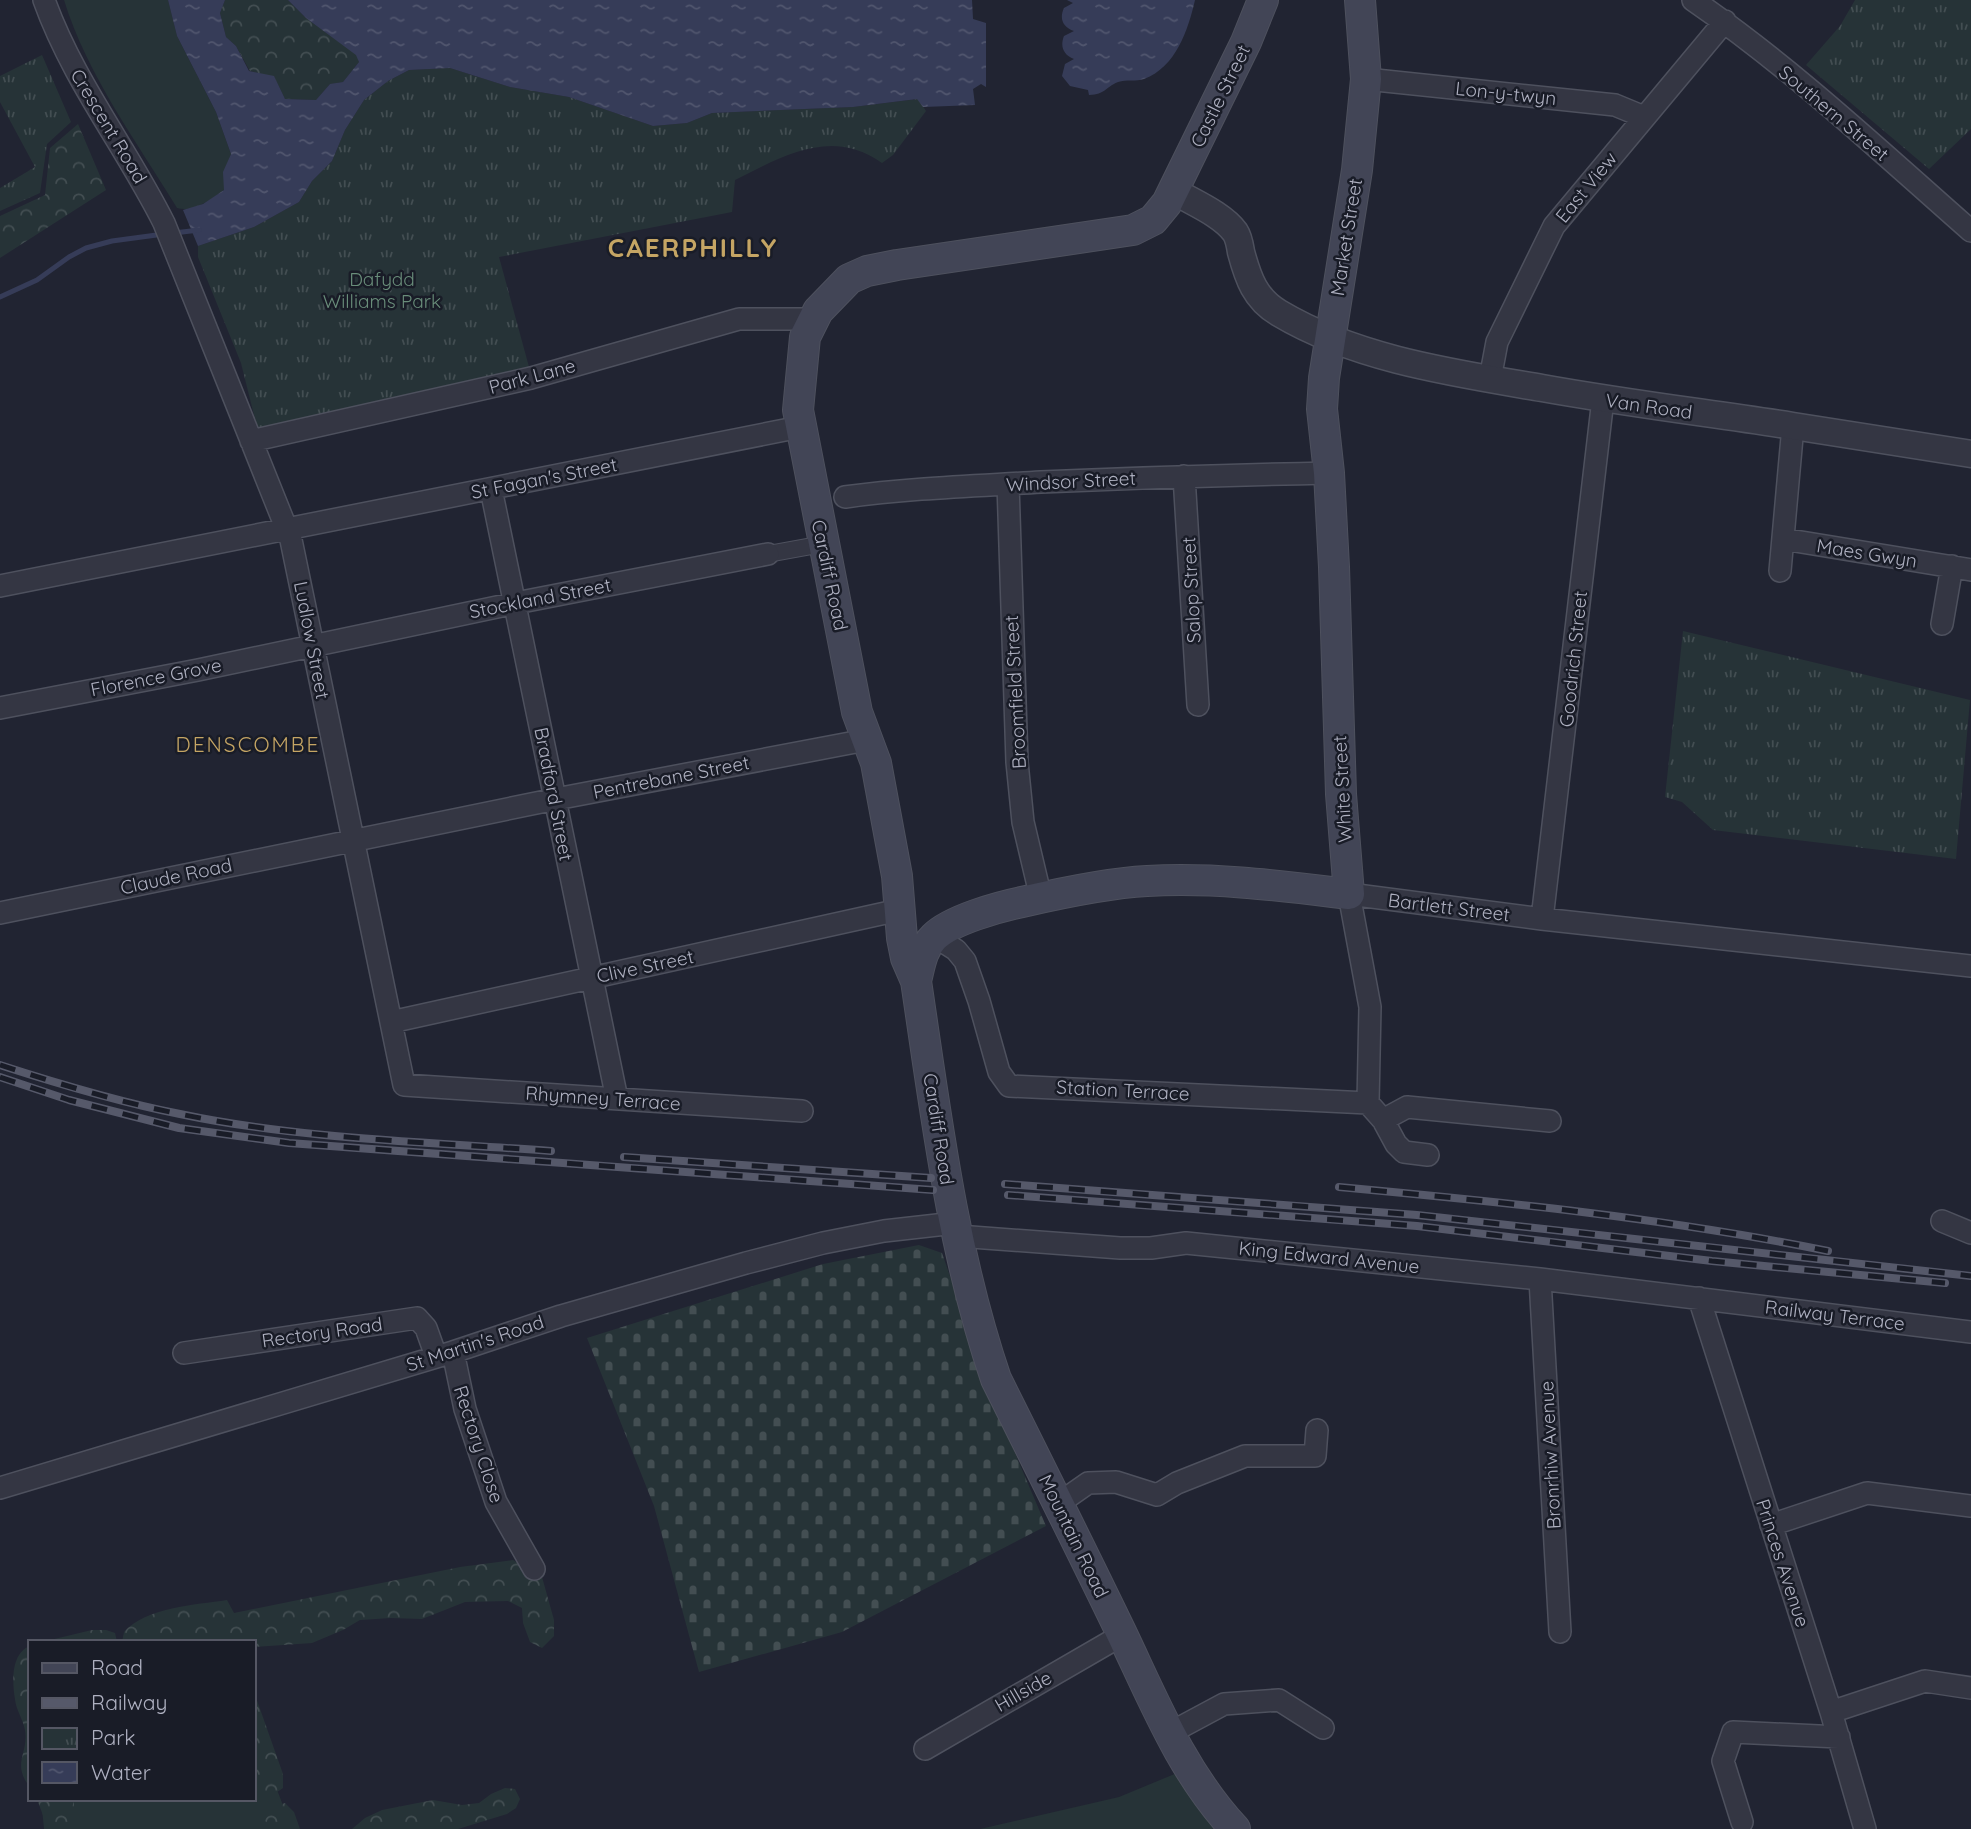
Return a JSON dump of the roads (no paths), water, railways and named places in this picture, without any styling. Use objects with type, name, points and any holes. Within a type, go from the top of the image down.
[{"type":"main road","name":"Castle Street","points":[[1174,191],[1241,53],[1263,0]]},
{"type":"main road","name":"Market Street","points":[[1329,473],[1322,409],[1324,377],[1357,170],[1366,79],[1360,0]]},
{"type":"main road","name":"Cardiff Road","points":[[957,1230],[943,1159],[916,981],[906,958],[900,926],[897,876],[876,763],[857,712],[800,427],[799,382],[805,337],[813,319],[841,285],[858,274],[897,265],[1142,228],[1153,220],[1174,191]]},
{"type":"main road","name":"White Street","points":[[1329,473],[1341,794],[1349,894]]},
{"type":"main road","name":"Bartlett Street","points":[[934,936],[989,909],[1135,882],[1161,880],[1248,883],[1349,894]]},
{"type":"main road","name":"Station Terrace","points":[[900,910],[909,914],[934,936]]},
{"type":"main road","points":[[916,981],[922,953],[934,936]]},
{"type":"main road","name":"Mountain Road","points":[[957,1230],[983,1340],[996,1379],[1168,1734],[1202,1787],[1235,1829]]},
{"type":"street","name":"Crescent Road","points":[[44,0],[85,90],[144,185],[174,248]]},
{"type":"street","name":"Southern Street","points":[[1693,0],[1725,21],[1824,102],[1971,231]]},
{"type":"street","name":"East View","points":[[1490,379],[1497,342],[1554,226],[1725,21]]},
{"type":"street","name":"Lon-y-twyn","points":[[1366,79],[1615,105],[1644,117]]},
{"type":"street","name":"Van Road","points":[[1174,191],[1234,231],[1255,293],[1266,305],[1331,337],[1393,359],[1603,399],[1971,454]]},
{"type":"street","name":"Ludlow Street","points":[[174,248],[287,528],[296,557],[404,1085]]},
{"type":"street","name":"Park Lane","points":[[251,441],[531,378],[739,319],[813,319]]},
{"type":"street","name":"Goodrich Street","points":[[1542,919],[1603,399]]},
{"type":"street","points":[[1780,571],[1793,426]]},
{"type":"street","name":"St Fagan's Street","points":[[287,528],[800,427]]},
{"type":"street","name":"Windsor Street","points":[[814,500],[894,491],[1008,484],[1329,473]]},
{"type":"street","name":"Salop Street","points":[[1184,476],[1198,705]]},
{"type":"street","name":"Broomfield Street","points":[[1008,484],[1017,762],[1023,822],[1041,898]]},
{"type":"street","name":"Bradford Street","points":[[491,489],[617,1099]]},
{"type":"street","points":[[0,586],[287,528]]},
{"type":"street","name":"Maes Gwyn","points":[[1783,539],[1961,568],[1942,624]]},
{"type":"street","points":[[768,554],[823,544]]},
{"type":"street","name":"Stockland Street","points":[[312,645],[768,554]]},
{"type":"street","name":"Florence Grove","points":[[0,708],[312,645]]},
{"type":"street","name":"Pentrebane Street","points":[[353,841],[866,740]]},
{"type":"street","name":"Claude Road","points":[[0,913],[353,841]]},
{"type":"street","name":"Bartlett Street","points":[[1349,894],[1542,919],[1971,966]]},
{"type":"street","name":"White Street","points":[[1349,894],[1370,1007],[1368,1103]]},
{"type":"street","name":"Clive Street","points":[[391,1022],[900,910]]},
{"type":"street","name":"Station Terrace","points":[[934,936],[956,950],[965,961],[999,1072],[1009,1086],[1368,1103]]},
{"type":"street","name":"Rhymney Terrace","points":[[404,1085],[802,1111]]},
{"type":"street","points":[[1368,1103],[1383,1120],[1396,1144],[1405,1152],[1427,1155]]},
{"type":"street","points":[[1383,1120],[1407,1107],[1550,1121]]},
{"type":"street","points":[[1942,1221],[1971,1233]]},
{"type":"street","name":"King Edward Avenue","points":[[957,1230],[1130,1248],[1186,1243],[1699,1298]]},
{"type":"street","name":"St Martin's Road","points":[[0,1488],[444,1354],[561,1315],[746,1263],[872,1233],[957,1230]]},
{"type":"street","name":"Bronrhiw Avenue","points":[[1540,1279],[1560,1632]]},
{"type":"street","name":"Railway Terrace","points":[[1699,1298],[1971,1332]]},
{"type":"street","name":"Princes Avenue","points":[[1699,1298],[1839,1737],[1865,1829]]},
{"type":"street","name":"Rectory Road","points":[[184,1353],[417,1318],[444,1354]]},
{"type":"street","name":"Rectory Close","points":[[444,1354],[496,1502],[534,1569]]},
{"type":"street","points":[[1058,1504],[1088,1483],[1116,1482],[1157,1495],[1177,1483],[1245,1456],[1315,1456],[1317,1430]]},
{"type":"street","points":[[1771,1525],[1867,1493],[1971,1506]]},
{"type":"street","name":"Hillside","points":[[925,1749],[1122,1635]]},
{"type":"street","points":[[1831,1712],[1925,1681],[1971,1688]]},
{"type":"street","points":[[1168,1734],[1224,1704],[1279,1700],[1323,1728]]},
{"type":"street","points":[[1742,1822],[1723,1761],[1733,1732],[1839,1737]]},
{"type":"water","points":[[168,0],[225,0],[220,13],[226,37],[236,46],[249,71],[274,76],[285,99],[316,100],[330,84],[343,82],[359,62],[356,55],[306,18],[288,0],[972,0],[973,19],[986,23],[986,87],[981,84],[973,89],[975,105],[923,107],[917,99],[853,107],[712,113],[687,123],[653,126],[569,97],[510,87],[450,68],[409,70],[388,81],[364,100],[345,130],[332,161],[312,181],[299,202],[254,227],[198,246],[183,210],[203,204],[224,190],[223,172],[231,154],[216,112],[177,36]]},
{"type":"water","points":[[1067,0],[1195,0],[1179,46],[1164,66],[1144,79],[1118,82],[1102,92],[1089,95],[1088,90],[1070,86],[1062,76],[1065,64],[1074,59],[1065,53],[1062,43],[1064,36],[1074,31],[1065,25],[1062,19],[1064,8],[1073,3]]},
{"type":"waterway","points":[[174,233],[199,230]]},
{"type":"waterway","points":[[0,297],[37,280],[86,248],[112,241],[164,234]]},
{"type":"railway","points":[[0,1065],[112,1098],[225,1122],[317,1134],[551,1151]]},
{"type":"railway","points":[[0,1077],[69,1100],[179,1128],[289,1143],[933,1190]]},
{"type":"railway","points":[[624,1157],[931,1178]]},
{"type":"railway","points":[[1005,1184],[1417,1215],[1971,1276]]},
{"type":"railway","points":[[1339,1187],[1645,1220],[1828,1251]]},
{"type":"railway","points":[[1008,1195],[1417,1226],[1712,1261],[1945,1283]]},
{"type":"district","name":"CAERPHILLY","points":[[693,247]]},
{"type":"district","name":"DENSCOMBE","points":[[248,744]]},
{"type":"park label","name":"Dafydd Williams Park","points":[[382,290]]}]
